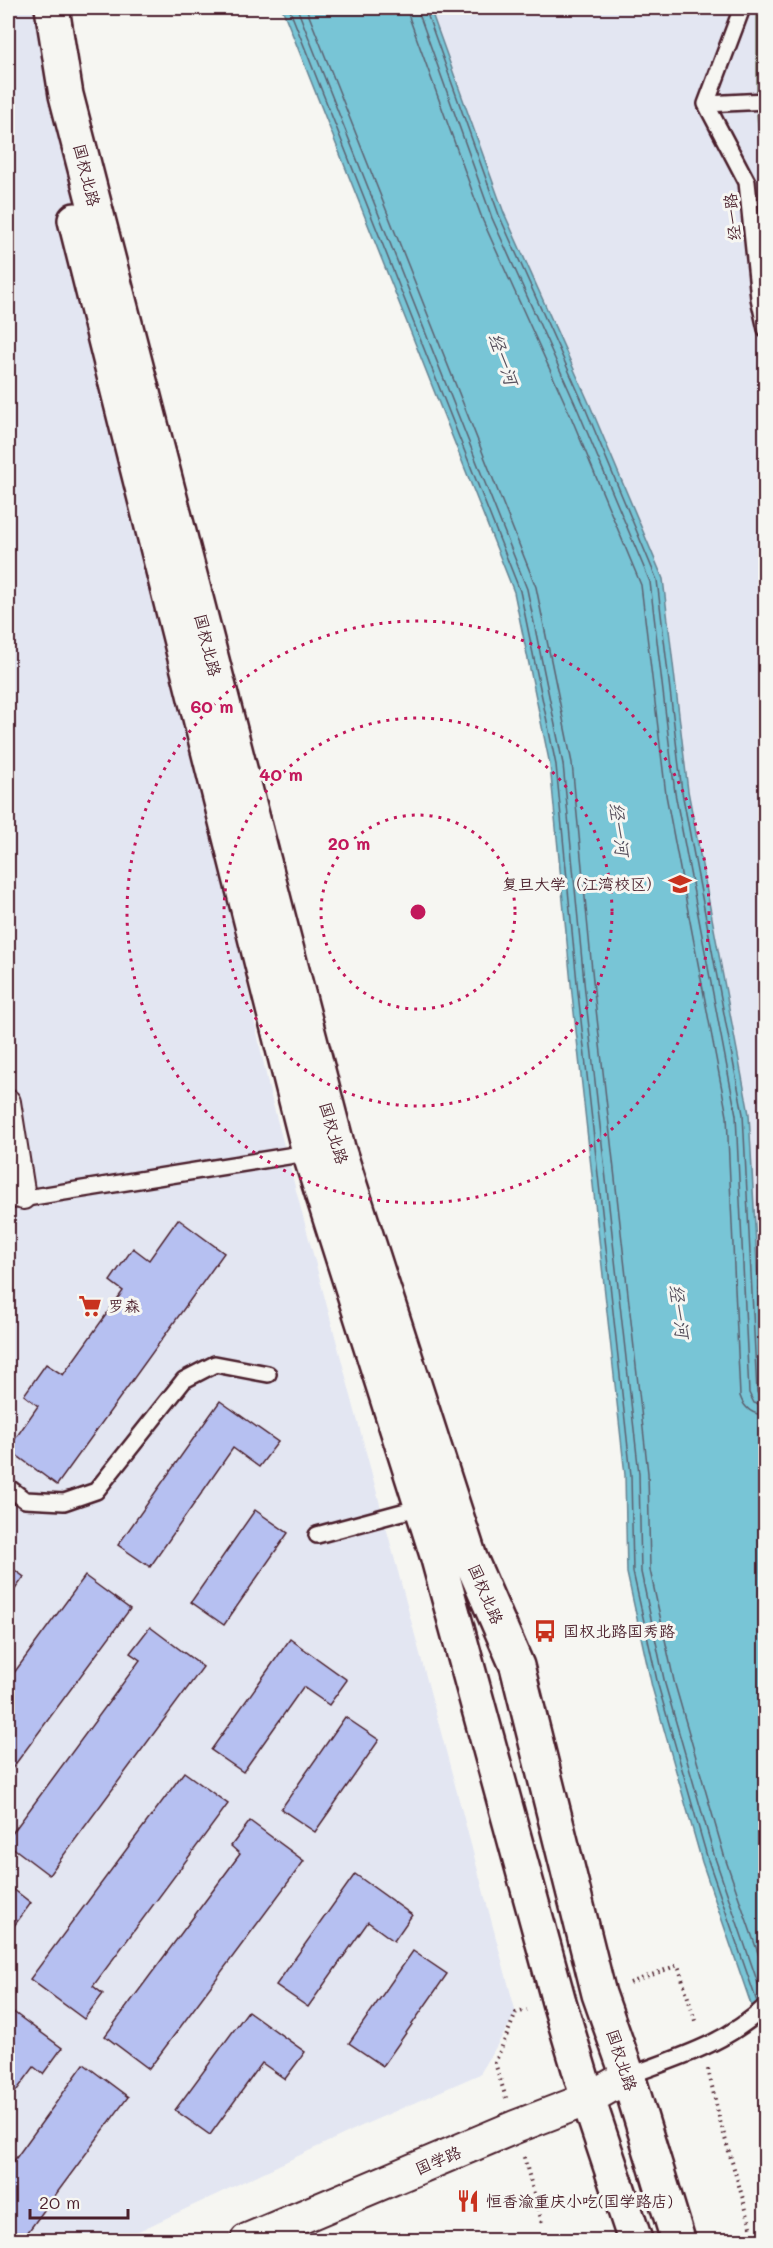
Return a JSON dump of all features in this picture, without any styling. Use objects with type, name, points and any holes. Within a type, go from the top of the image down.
[{"type":"main road","name":"国权北路","points":[[29,8],[47,110],[323,1150],[559,2002],[635,2241]]},
{"type":"main road","name":"国权北路","points":[[52,8],[69,106],[323,1150],[470,1557],[518,1666],[599,1994],[628,2076],[678,2241]]},
{"type":"street","points":[[8,1102],[15,1199]]},
{"type":"street","name":"国学路","points":[[247,2241],[515,2127],[588,2099],[628,2076]]},
{"type":"lane","points":[[742,8],[706,104],[765,101]]},
{"type":"lane","name":"经一路","points":[[706,104],[747,182],[759,298],[765,329]]},
{"type":"lane","points":[[15,1199],[323,1150]]},
{"type":"lane","points":[[8,1487],[25,1500],[64,1502],[96,1491],[184,1380],[215,1364],[268,1374]]},
{"type":"lane","points":[[317,1535],[422,1507]]},
{"type":"lane","points":[[628,2076],[703,2048],[746,2025],[765,2006]]},
{"type":"shaded area","points":[[8,8],[37,8],[270,1093],[516,2013],[480,2074],[368,2123],[126,2237],[115,2240],[8,2240]]},
{"type":"shaded area","name":"复旦大学（江湾校区）","points":[[341,8],[765,8],[765,1881],[558,595]]},
{"type":"green space","points":[[757,8],[766,8],[765,209],[757,114]]},
{"type":"water","name":"经一河","points":[[282,8],[430,8],[504,213],[589,403],[663,579],[688,791],[749,1114],[766,1433],[765,2045],[702,1862],[652,1687],[627,1573],[625,1475],[572,994],[550,765],[514,592]]},
{"type":"building","points":[[8,751],[12,776],[8,777]]},
{"type":"building","points":[[178,1219],[224,1253],[57,1485],[8,1449],[38,1406],[24,1395],[46,1364],[63,1375],[123,1291],[110,1281],[133,1248],[149,1260]]},
{"type":"building","points":[[220,1401],[278,1442],[259,1467],[233,1448],[150,1567],[118,1545]]},
{"type":"building","points":[[255,1510],[288,1533],[224,1625],[191,1602]]},
{"type":"building","points":[[8,1565],[24,1577],[8,1599]]},
{"type":"building","points":[[85,1576],[130,1609],[8,1774],[8,1681]]},
{"type":"building","points":[[150,1627],[203,1667],[49,1875],[8,1844],[8,1839],[140,1660],[130,1653]]},
{"type":"building","points":[[290,1639],[347,1680],[329,1705],[303,1687],[243,1772],[211,1750]]},
{"type":"building","points":[[345,1717],[379,1740],[315,1832],[281,1809]]},
{"type":"building","points":[[184,1772],[228,1804],[93,1986],[103,1994],[84,2019],[30,1979]]},
{"type":"building","points":[[250,1821],[304,1861],[149,2069],[105,2036],[240,1854],[231,1846]]},
{"type":"building","points":[[355,1874],[412,1915],[394,1941],[368,1922],[308,2007],[276,1985]]},
{"type":"building","points":[[8,1885],[31,1903],[8,1934]]},
{"type":"building","points":[[413,1951],[447,1974],[383,2066],[349,2043]]},
{"type":"building","points":[[8,2008],[62,2048],[43,2074],[34,2067],[8,2102]]},
{"type":"building","points":[[248,2011],[305,2052],[285,2079],[262,2063],[210,2135],[175,2110]]},
{"type":"building","points":[[84,2064],[128,2097],[22,2240],[8,2240],[8,2169]]},
{"type":"building","points":[[549,2237],[563,2239],[566,2240],[539,2240]]},
{"type":"place","name":"复旦大学（江湾校区）","points":[[680,884]]},
{"type":"place","name":"罗森","points":[[90,1306]]},
{"type":"place","name":"国权北路国秀路","points":[[545,1631]]},
{"type":"place","name":"恒香渝重庆小吃(国学路店)","points":[[468,2201]]}]
